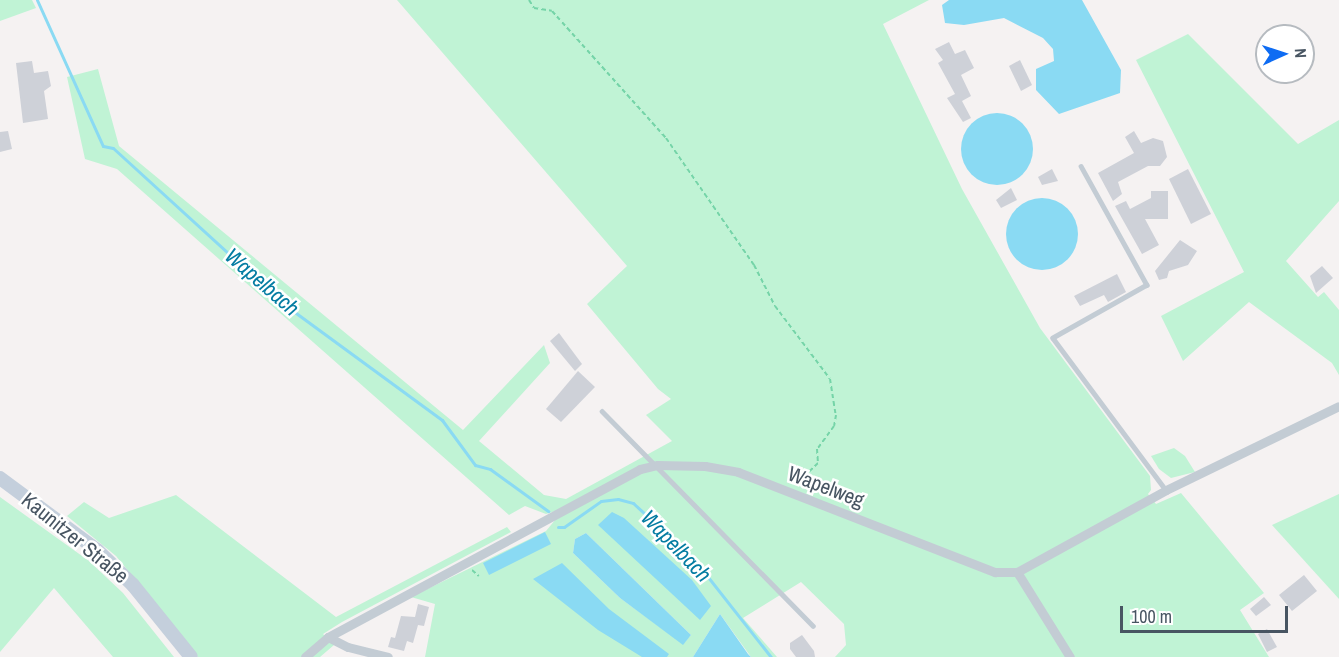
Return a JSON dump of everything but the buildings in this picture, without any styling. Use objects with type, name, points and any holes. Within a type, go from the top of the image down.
[{"type":"street","points":[[1070,657],[1017,572],[1166,490],[1339,407]]},
{"type":"street","name":"Wapelweg","points":[[305,657],[328,636],[558,517],[640,469],[658,465],[738,472],[995,572],[1017,572]]},
{"type":"street","name":"Kaunitzer Straße","points":[[0,478],[97,550],[133,585],[191,657]]},
{"type":"street","points":[[328,636],[348,647],[388,657]]},
{"type":"lane","points":[[1081,165],[1147,285],[1053,338],[1166,490]]},
{"type":"lane","points":[[602,411],[644,457],[658,465],[813,626]]},
{"type":"path","points":[[529,0],[534,8],[552,11],[666,138],[754,265],[775,306],[830,379],[836,415],[834,426],[817,449],[818,463],[794,486],[793,494]]},
{"type":"green space","points":[[0,0],[32,0],[36,8],[0,21]]},
{"type":"green space","points":[[397,0],[929,0],[883,24],[962,189],[1040,328],[1150,476],[1151,490],[1148,494],[1156,504],[1181,493],[1264,593],[1240,610],[1269,657],[835,657],[846,645],[844,624],[801,582],[743,618],[777,657],[751,657],[720,614],[693,657],[425,657],[435,604],[411,597],[546,531],[565,508],[546,514],[525,506],[509,515],[117,169],[85,159],[67,77],[98,69],[119,146],[463,430],[544,345],[550,363],[479,441],[544,495],[566,499],[672,441],[646,415],[671,399],[658,389],[587,304],[627,266]],"holes":[[[586,533],[691,635],[683,644],[620,598],[573,553],[575,539]]]},
{"type":"green space","points":[[1188,34],[1298,144],[1339,120],[1339,201],[1286,261],[1318,297],[1324,292],[1339,310],[1339,375],[1332,363],[1249,302],[1183,361],[1161,316],[1244,272],[1136,60]]},
{"type":"green space","points":[[1174,448],[1185,456],[1195,472],[1171,478],[1159,469],[1151,456]]},
{"type":"green space","points":[[1339,494],[1339,599],[1272,525]]},
{"type":"green space","points":[[176,495],[336,617],[507,527],[511,532],[323,634],[334,645],[320,657],[198,657],[116,556],[67,516],[84,502],[109,518]]},
{"type":"green space","points":[[0,497],[89,561],[123,593],[174,657],[113,657],[54,588],[0,652]]},
{"type":"water","points":[[949,0],[1082,0],[1121,70],[1120,93],[1059,114],[1036,90],[1036,69],[1054,61],[1053,49],[1043,38],[1004,18],[964,25],[945,23],[942,5]]},
{"type":"water","points":[[997,113],[1011,116],[1023,123],[1030,135],[1033,149],[1030,163],[1023,175],[1011,182],[997,185],[983,182],[971,175],[964,163],[961,149],[964,135],[971,123],[983,116]]},
{"type":"water","points":[[1042,198],[1056,201],[1068,208],[1075,220],[1078,234],[1075,248],[1068,260],[1056,267],[1042,270],[1028,267],[1016,260],[1009,248],[1006,234],[1009,220],[1016,208],[1028,201]]},
{"type":"water","points":[[612,512],[624,518],[692,580],[711,606],[700,620],[598,525]]},
{"type":"water","points":[[545,532],[551,544],[489,575],[483,563]]},
{"type":"water","points":[[586,533],[691,635],[683,645],[620,598],[573,553],[575,539]]},
{"type":"water","points":[[562,563],[609,609],[669,654],[667,657],[642,657],[598,630],[533,579]]},
{"type":"water","points":[[720,614],[748,654],[751,657],[693,657]]},
{"type":"waterway","name":"Wapelbach","points":[[37,0],[103,146],[113,148],[285,305],[442,420],[475,465],[490,469],[548,511]]},
{"type":"waterway","name":"Wapelbach","points":[[558,527],[564,527],[601,501],[618,499],[633,503],[693,558],[771,657]]}]
